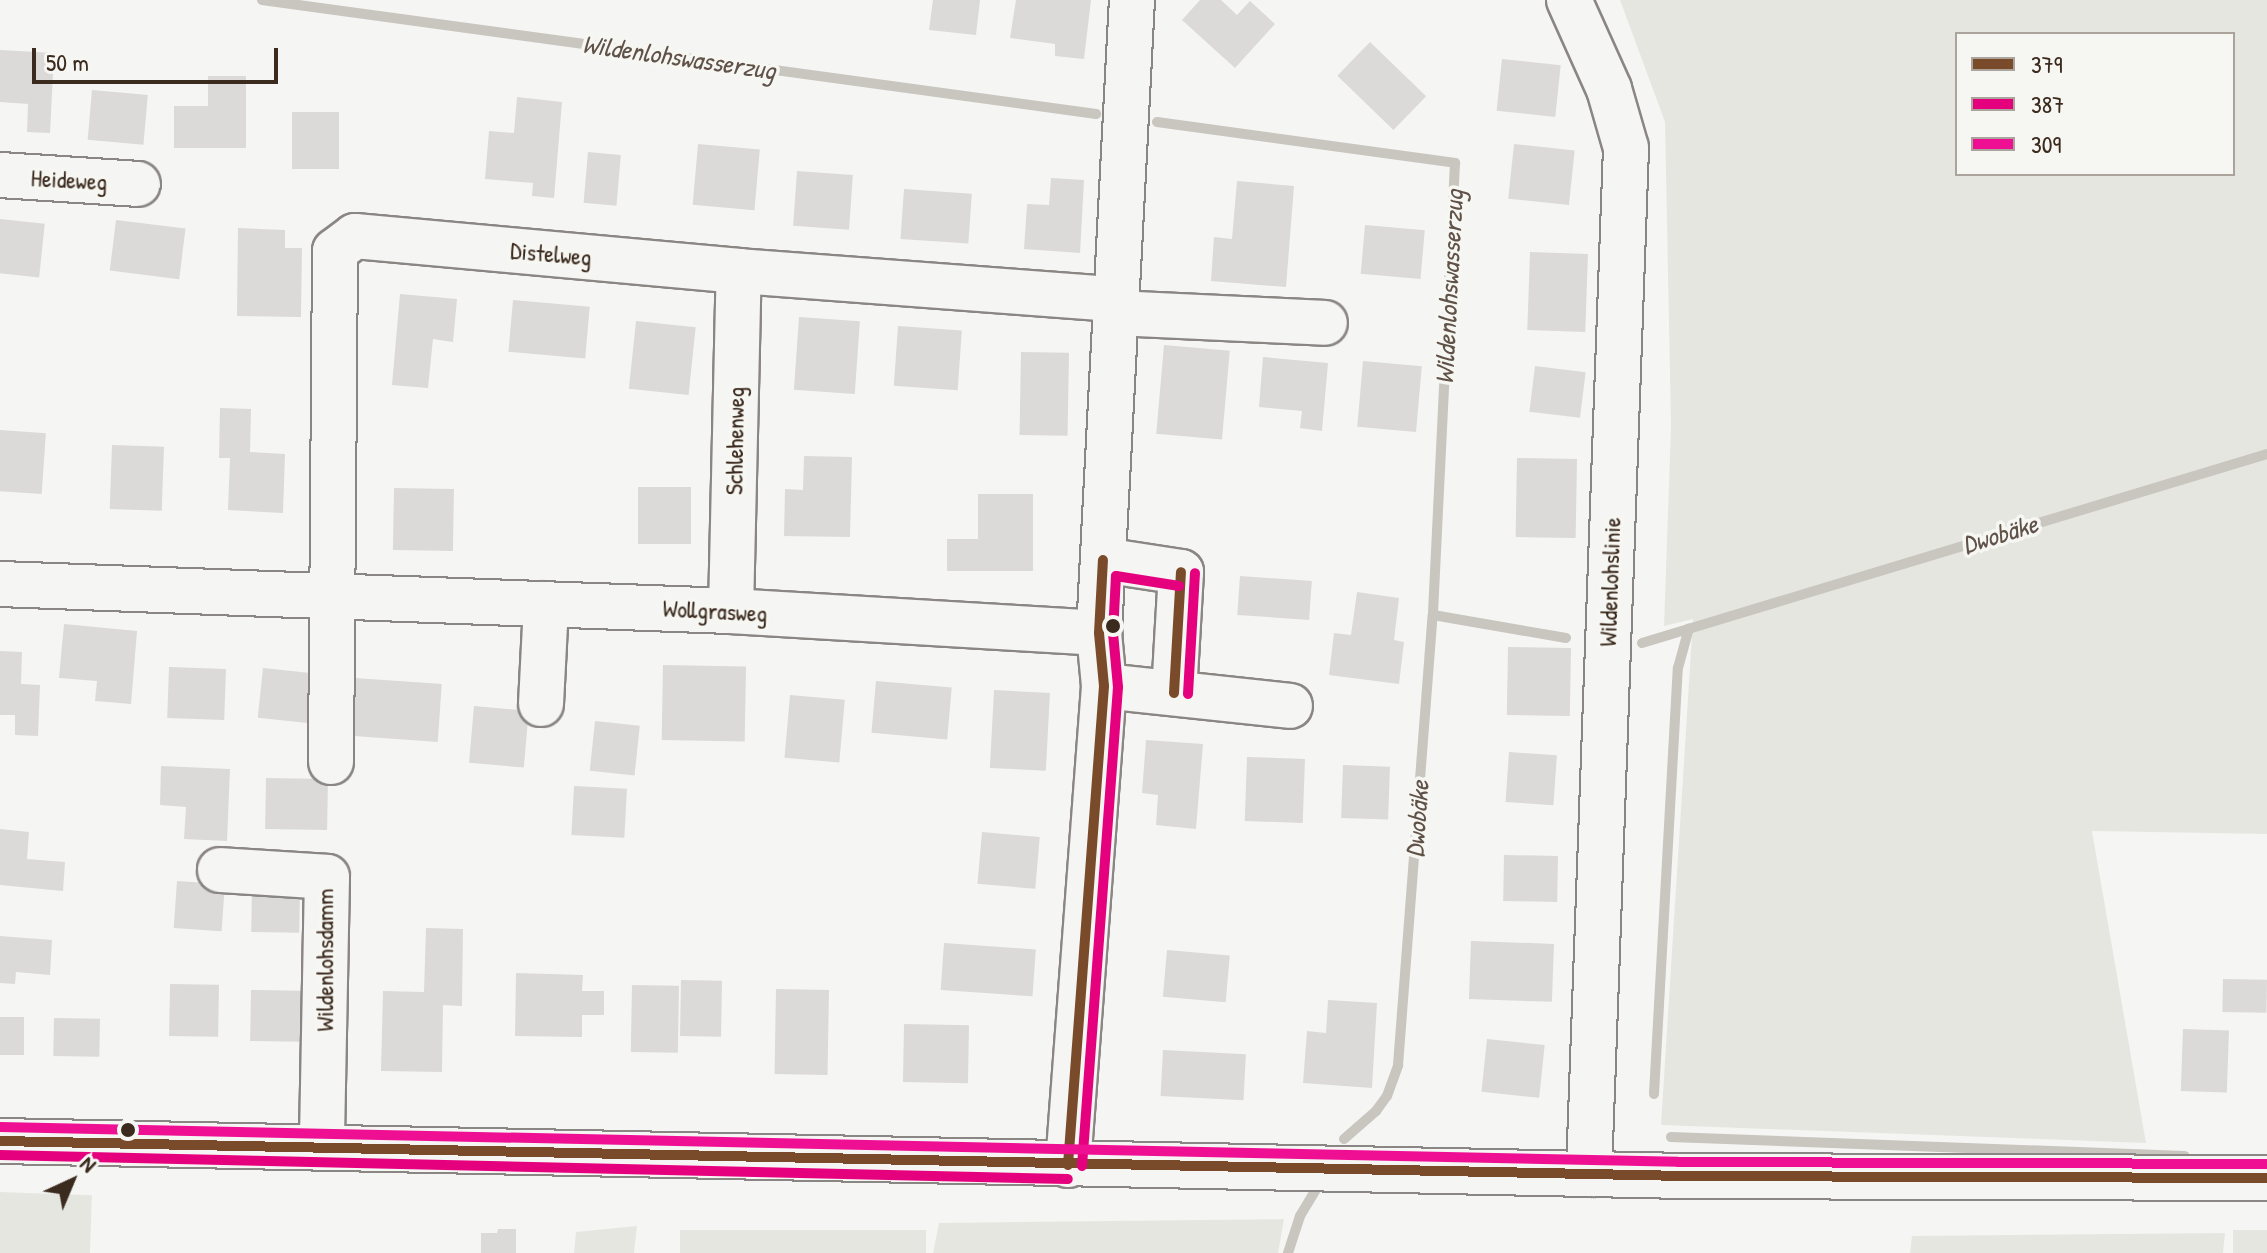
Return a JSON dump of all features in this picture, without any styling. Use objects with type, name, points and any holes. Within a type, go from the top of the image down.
[{"type":"street","points":[[1068,1165],[1104,686],[1099,633],[1132,0]]},
{"type":"street","name":"Wildenlohslinie","points":[[1569,0],[1609,89],[1626,148],[1589,1174]]},
{"type":"street","name":"Heideweg","points":[[0,175],[138,184]]},
{"type":"street","name":"Distelweg","points":[[331,597],[335,251],[355,236],[1325,323]]},
{"type":"street","name":"Schlehenweg","points":[[731,611],[739,271]]},
{"type":"street","points":[[1103,560],[1181,572],[1174,693]]},
{"type":"street","name":"Wollgrasweg","points":[[0,584],[731,611],[1099,633]]},
{"type":"street","points":[[331,597],[331,762]]},
{"type":"street","points":[[541,704],[546,604]]},
{"type":"street","points":[[1104,686],[1290,706]]},
{"type":"street","name":"Wildenlohsdamm","points":[[220,870],[327,877],[322,1148]]},
{"type":"street","points":[[0,1141],[1589,1174],[2267,1178]]},
{"type":"shaded area","points":[[1620,0],[2267,0],[2267,834],[2092,831],[2146,1143],[1661,1125],[1693,619],[1664,626],[1671,427],[1665,122]]},
{"type":"shaded area","points":[[0,1192],[92,1195],[90,1253],[0,1253]]},
{"type":"shaded area","points":[[1284,1219],[1278,1253],[933,1253],[939,1223]]},
{"type":"shaded area","points":[[637,1226],[634,1253],[574,1253],[576,1232]]},
{"type":"shaded area","points":[[680,1230],[926,1230],[926,1253],[680,1253]]},
{"type":"shaded area","points":[[2233,1230],[2267,1230],[2267,1253],[2233,1253]]},
{"type":"shaded area","points":[[2225,1233],[2223,1253],[1910,1253],[1912,1236]]},
{"type":"building","points":[[933,0],[980,0],[976,35],[929,30]]},
{"type":"building","points":[[1016,0],[1091,0],[1084,59],[1055,56],[1055,44],[1010,38]]},
{"type":"building","points":[[1200,0],[1221,0],[1237,15],[1250,1],[1275,24],[1235,68],[1182,20]]},
{"type":"building","points":[[1370,42],[1426,96],[1393,130],[1337,76]]},
{"type":"building","points":[[0,50],[54,53],[50,133],[27,132],[28,104],[0,102]]},
{"type":"building","points":[[1502,59],[1561,65],[1555,117],[1497,111]]},
{"type":"building","points":[[208,76],[246,76],[246,148],[174,148],[174,106],[208,106]]},
{"type":"building","points":[[92,90],[148,95],[143,145],[88,140]]},
{"type":"building","points":[[517,97],[562,102],[554,198],[532,196],[533,183],[485,179],[489,131],[514,133]]},
{"type":"building","points":[[292,112],[339,112],[339,169],[292,169]]},
{"type":"building","points":[[698,144],[760,149],[754,210],[693,205]]},
{"type":"building","points":[[1514,144],[1575,150],[1569,205],[1508,199]]},
{"type":"building","points":[[588,152],[621,155],[616,206],[584,203]]},
{"type":"building","points":[[797,171],[853,175],[849,230],[793,226]]},
{"type":"building","points":[[1051,178],[1084,180],[1080,253],[1024,249],[1027,204],[1049,205]]},
{"type":"building","points":[[1237,181],[1294,186],[1286,287],[1211,281],[1214,237],[1232,239]]},
{"type":"building","points":[[904,189],[972,194],[968,244],[901,239]]},
{"type":"building","points":[[0,219],[45,224],[39,277],[0,273]]},
{"type":"building","points":[[116,220],[185,229],[179,279],[110,271]]},
{"type":"building","points":[[1365,225],[1425,230],[1421,279],[1361,274]]},
{"type":"building","points":[[238,228],[285,230],[285,248],[302,248],[301,317],[237,316]]},
{"type":"building","points":[[1530,252],[1588,254],[1585,332],[1527,330]]},
{"type":"building","points":[[400,294],[457,299],[453,342],[433,339],[428,388],[392,385]]},
{"type":"building","points":[[513,300],[590,307],[585,359],[508,352]]},
{"type":"building","points":[[799,317],[860,321],[855,394],[794,390]]},
{"type":"building","points":[[636,321],[696,327],[689,395],[629,389]]},
{"type":"building","points":[[898,326],[962,330],[958,390],[894,386]]},
{"type":"building","points":[[1164,345],[1230,351],[1222,439],[1156,434]]},
{"type":"building","points":[[1021,352],[1069,353],[1068,436],[1020,435]]},
{"type":"building","points":[[1263,357],[1328,363],[1322,431],[1300,428],[1302,411],[1259,407]]},
{"type":"building","points":[[1363,361],[1422,366],[1416,432],[1357,427]]},
{"type":"building","points":[[1535,366],[1586,372],[1580,418],[1529,412]]},
{"type":"building","points":[[220,408],[251,409],[250,452],[285,454],[283,513],[228,510],[230,458],[219,458]]},
{"type":"building","points":[[0,430],[46,433],[42,494],[0,491]]},
{"type":"building","points":[[112,445],[164,447],[162,511],[110,509]]},
{"type":"building","points":[[804,456],[852,457],[850,537],[784,536],[785,489],[803,490]]},
{"type":"building","points":[[1517,458],[1577,459],[1576,538],[1516,537]]},
{"type":"building","points":[[638,487],[691,487],[691,544],[638,544]]},
{"type":"building","points":[[394,488],[454,489],[453,551],[393,550]]},
{"type":"building","points":[[978,494],[1033,494],[1033,571],[947,571],[947,539],[978,539]]},
{"type":"building","points":[[1240,576],[1312,581],[1309,620],[1237,615]]},
{"type":"building","points":[[1357,592],[1399,598],[1394,640],[1404,642],[1399,684],[1329,675],[1334,633],[1351,635]]},
{"type":"building","points":[[64,624],[137,631],[131,704],[95,701],[97,681],[59,678]]},
{"type":"building","points":[[1508,647],[1571,648],[1570,716],[1507,715]]},
{"type":"building","points":[[0,651],[22,652],[21,684],[40,685],[38,736],[15,735],[15,715],[0,715]]},
{"type":"building","points":[[663,665],[746,666],[745,741],[662,740]]},
{"type":"building","points":[[169,667],[226,669],[224,720],[167,718]]},
{"type":"building","points":[[263,668],[320,674],[314,724],[258,718]]},
{"type":"building","points":[[355,678],[442,684],[438,742],[351,736]]},
{"type":"building","points":[[876,681],[952,688],[947,739],[871,733]]},
{"type":"building","points":[[994,690],[1050,693],[1046,771],[990,768]]},
{"type":"building","points":[[790,695],[845,700],[839,763],[785,758]]},
{"type":"building","points":[[474,706],[529,711],[524,768],[469,763]]},
{"type":"building","points":[[595,721],[640,726],[635,775],[590,771]]},
{"type":"building","points":[[1146,740],[1203,744],[1196,829],[1156,825],[1158,795],[1142,793]]},
{"type":"building","points":[[1509,752],[1557,755],[1553,805],[1506,802]]},
{"type":"building","points":[[1247,757],[1305,759],[1303,823],[1245,821]]},
{"type":"building","points":[[1343,765],[1390,767],[1388,820],[1341,818]]},
{"type":"building","points":[[161,766],[230,769],[227,841],[184,839],[186,807],[160,805]]},
{"type":"building","points":[[266,778],[328,779],[327,830],[265,829]]},
{"type":"building","points":[[574,786],[627,789],[624,838],[571,835]]},
{"type":"building","points":[[0,829],[29,832],[27,859],[65,862],[63,891],[0,885]]},
{"type":"building","points":[[982,832],[1040,837],[1035,889],[977,884]]},
{"type":"building","points":[[1504,855],[1558,856],[1557,902],[1503,901]]},
{"type":"building","points":[[177,881],[225,884],[222,931],[174,928]]},
{"type":"building","points":[[252,887],[300,888],[299,933],[251,932]]},
{"type":"building","points":[[426,928],[463,929],[462,1006],[443,1005],[442,1072],[381,1071],[383,991],[424,992]]},
{"type":"building","points":[[0,936],[52,940],[50,975],[16,972],[15,984],[0,983]]},
{"type":"building","points":[[1471,941],[1554,944],[1552,1002],[1469,999]]},
{"type":"building","points":[[944,943],[1036,949],[1032,996],[941,990]]},
{"type":"building","points":[[1167,950],[1230,955],[1226,1002],[1163,997]]},
{"type":"building","points":[[516,973],[583,975],[582,991],[604,991],[604,1015],[582,1015],[582,1037],[515,1036]]},
{"type":"building","points":[[2223,979],[2267,980],[2266,1013],[2222,1012]]},
{"type":"building","points":[[681,980],[722,981],[721,1037],[680,1036]]},
{"type":"building","points":[[170,984],[219,985],[218,1037],[169,1036]]},
{"type":"building","points":[[632,985],[679,986],[678,1053],[631,1052]]},
{"type":"building","points":[[776,989],[829,990],[828,1075],[775,1074]]},
{"type":"building","points":[[251,990],[301,991],[300,1042],[250,1041]]},
{"type":"building","points":[[1328,1000],[1377,1003],[1372,1088],[1303,1083],[1307,1031],[1326,1033]]},
{"type":"building","points":[[0,1017],[24,1017],[24,1055],[0,1055]]},
{"type":"building","points":[[54,1018],[100,1019],[99,1057],[53,1056]]},
{"type":"building","points":[[904,1024],[969,1025],[968,1083],[903,1082]]},
{"type":"building","points":[[2183,1029],[2229,1031],[2227,1093],[2181,1091]]},
{"type":"building","points":[[1487,1039],[1545,1045],[1539,1098],[1481,1092]]},
{"type":"building","points":[[1163,1050],[1246,1054],[1243,1100],[1161,1096]]},
{"type":"building","points":[[498,1229],[516,1229],[516,1253],[481,1253],[481,1233],[497,1233]]},
{"type":"waterway","name":"Wildenlohswasserzug","points":[[262,0],[1096,114]]},
{"type":"waterway","name":"Wildenlohswasserzug","points":[[1157,122],[1455,163],[1433,615]]},
{"type":"waterway","name":"Dwobäke","points":[[1642,643],[2267,454]]},
{"type":"waterway","name":"Dwobäke","points":[[1344,1139],[1376,1111],[1387,1096],[1398,1065],[1433,615],[1566,638]]},
{"type":"waterway","points":[[1654,1094],[1678,668],[1689,628]]},
{"type":"waterway","points":[[1671,1137],[2185,1156]]},
{"type":"waterway","name":"Dwobäke","points":[[1288,1253],[1300,1216],[1321,1181]]},
{"type":"transit line","name":"379","points":[[1068,1165],[1104,686],[1099,633],[1103,560]]},
{"type":"transit line","name":"379","points":[[1174,693],[1181,572]]},
{"type":"transit line","name":"387","points":[[1188,694],[1195,573]]},
{"type":"transit line","name":"387","points":[[1082,1166],[1118,687],[1113,633],[1116,576],[1179,586]]},
{"type":"transit line","name":"309","points":[[0,1127],[1678,1162],[2267,1164]]},
{"type":"transit line","name":"379","points":[[0,1141],[1678,1176],[2267,1178]]},
{"type":"transit line","name":"387","points":[[0,1155],[1068,1179]]}]
